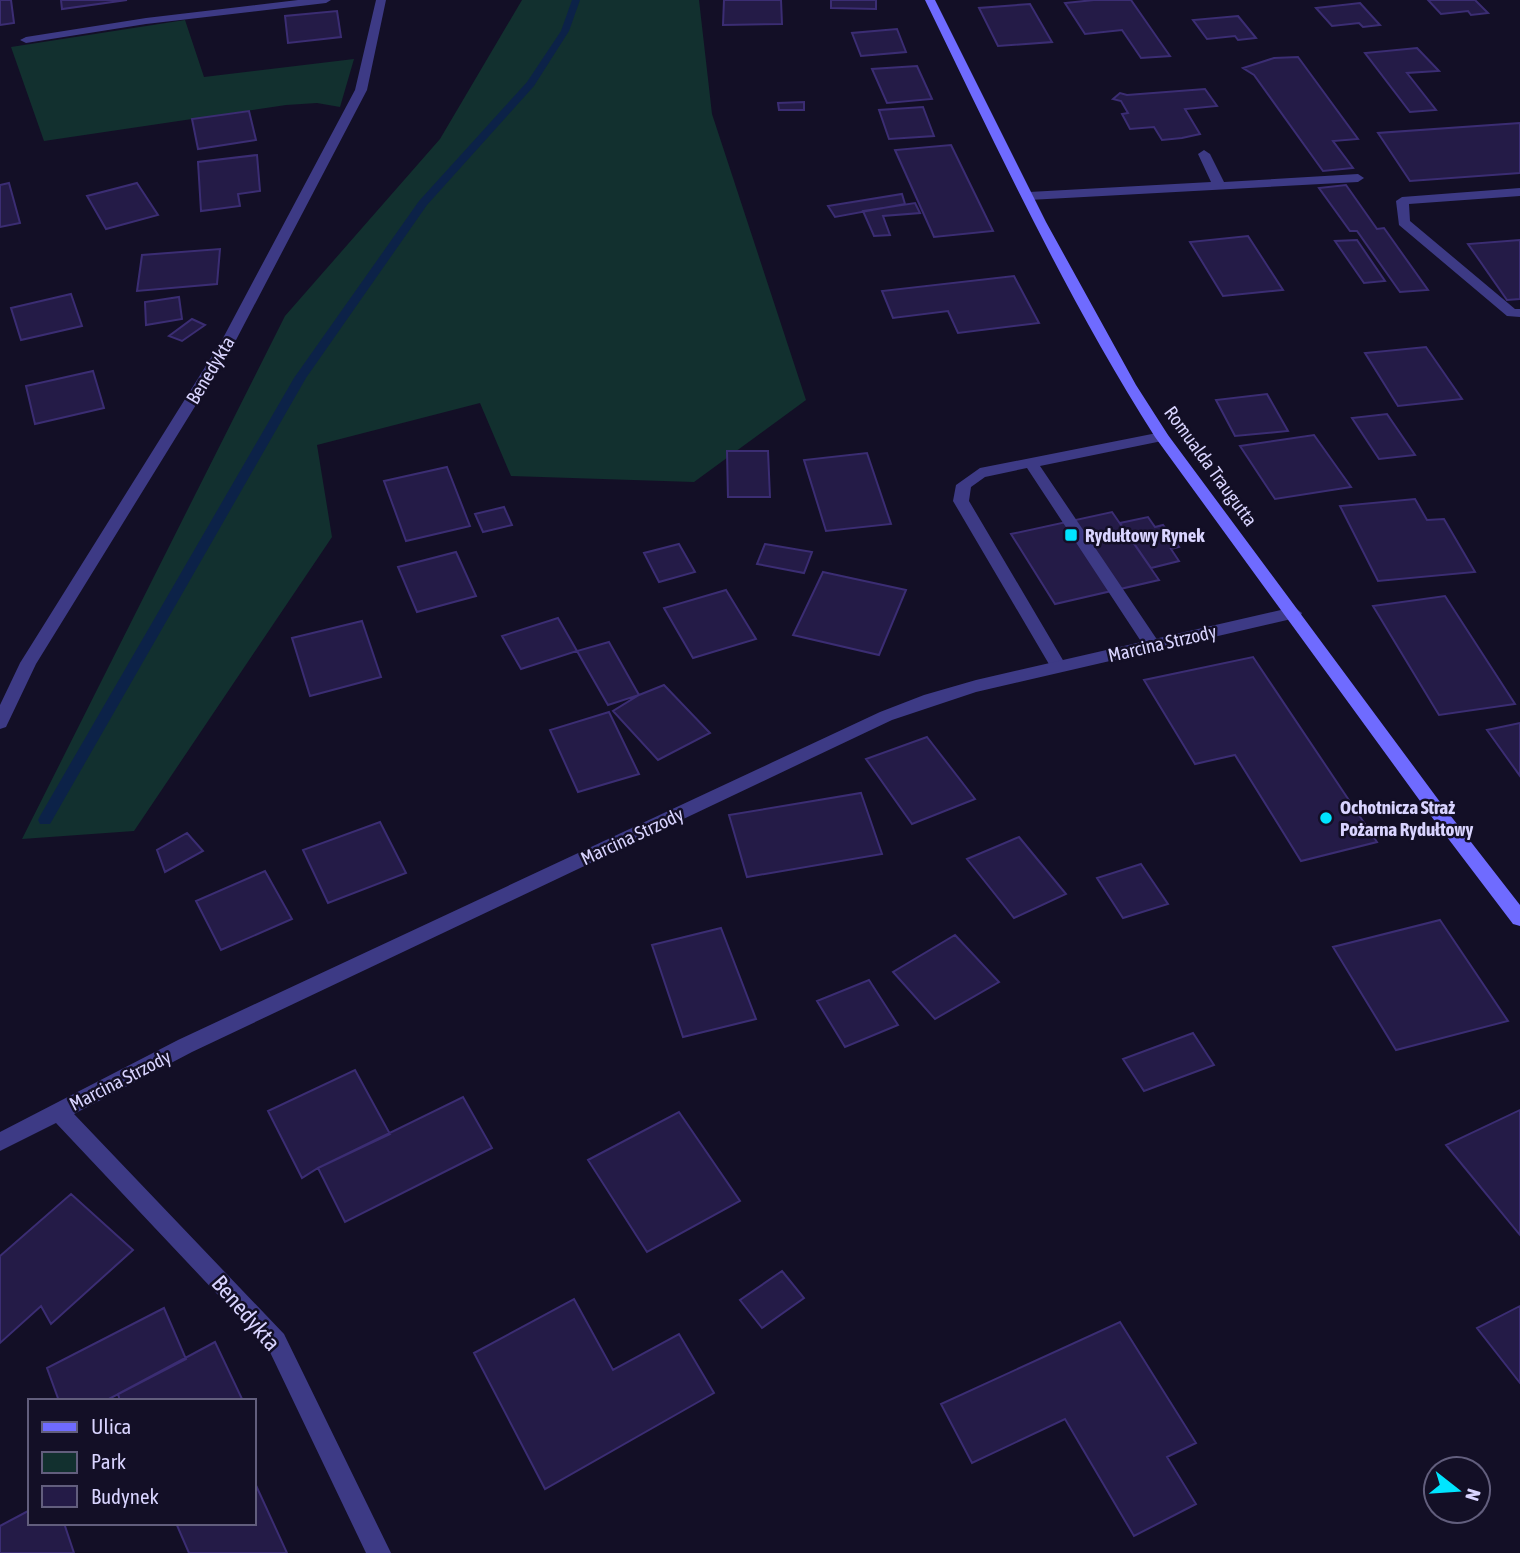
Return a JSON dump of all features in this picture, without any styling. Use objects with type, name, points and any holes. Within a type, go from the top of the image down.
[{"type":"street","points":[[26,40],[146,21],[326,0]]},
{"type":"street","name":"Benedykta","points":[[0,723],[28,663],[229,340],[361,90],[381,0]]},
{"type":"street","name":"Romualda Traugutta","points":[[930,0],[1108,351],[1162,437],[1437,811],[1520,919]]},
{"type":"street","points":[[1204,154],[1220,187]]},
{"type":"street","points":[[1029,196],[1358,178]]},
{"type":"street","points":[[1520,192],[1402,201],[1404,222],[1512,313],[1520,313]]},
{"type":"street","points":[[1059,667],[961,501],[964,485],[980,473],[1162,437]]},
{"type":"street","points":[[1031,463],[1153,645]]},
{"type":"street","name":"Marcina Strzody","points":[[0,1142],[197,1040],[886,716],[941,696],[1293,613]]},
{"type":"street","name":"Benedykta","points":[[58,1111],[276,1341],[379,1553]]},
{"type":"green space","points":[[522,0],[699,0],[712,114],[806,400],[694,482],[511,476],[480,403],[317,445],[332,537],[134,831],[22,839],[285,316],[440,139]]},
{"type":"green space","points":[[185,20],[204,77],[354,59],[340,107],[317,103],[286,105],[44,141],[11,47]]},
{"type":"building","points":[[0,0],[11,0],[14,23],[0,25]]},
{"type":"building","points":[[61,0],[127,0],[62,9]]},
{"type":"building","points":[[724,0],[781,0],[782,24],[723,25]]},
{"type":"building","points":[[831,0],[876,0],[876,9],[831,8]]},
{"type":"building","points":[[1131,0],[1170,56],[1141,58],[1122,30],[1085,34],[1065,3]]},
{"type":"building","points":[[1428,0],[1475,0],[1488,13],[1471,15],[1468,11],[1441,14]]},
{"type":"building","points":[[1360,3],[1380,25],[1363,27],[1359,23],[1332,26],[1316,8]]},
{"type":"building","points":[[1030,4],[1052,42],[998,46],[979,8]]},
{"type":"building","points":[[337,11],[341,37],[288,43],[285,16]]},
{"type":"building","points":[[1238,16],[1256,38],[1238,40],[1235,36],[1207,39],[1193,20]]},
{"type":"building","points":[[897,29],[906,52],[861,56],[852,33]]},
{"type":"building","points":[[1417,48],[1439,71],[1407,73],[1436,110],[1410,112],[1365,53]]},
{"type":"building","points":[[1298,57],[1358,139],[1333,141],[1353,168],[1323,171],[1254,75],[1243,68],[1274,58]]},
{"type":"building","points":[[917,66],[932,99],[887,103],[872,69]]},
{"type":"building","points":[[1205,89],[1217,106],[1185,109],[1200,134],[1182,138],[1162,140],[1154,127],[1130,129],[1122,114],[1128,113],[1121,101],[1113,99],[1120,93],[1127,95]]},
{"type":"building","points":[[804,102],[804,110],[779,110],[778,103]]},
{"type":"building","points":[[923,107],[934,136],[889,139],[879,110]]},
{"type":"building","points":[[249,111],[256,140],[198,149],[192,119]]},
{"type":"building","points":[[1520,123],[1520,173],[1410,181],[1378,133]]},
{"type":"building","points":[[951,145],[993,231],[934,237],[895,150]]},
{"type":"building","points":[[257,155],[260,191],[238,194],[240,206],[201,211],[198,162]]},
{"type":"building","points":[[9,183],[20,223],[0,227],[0,185]]},
{"type":"building","points":[[137,183],[158,215],[106,229],[87,196]]},
{"type":"building","points":[[1346,185],[1377,229],[1384,228],[1428,290],[1400,292],[1357,231],[1350,231],[1319,188]]},
{"type":"building","points":[[902,194],[905,204],[835,217],[828,206]]},
{"type":"building","points":[[915,203],[920,213],[883,216],[890,235],[874,236],[863,211]]},
{"type":"building","points":[[1248,236],[1283,290],[1223,296],[1190,242]]},
{"type":"building","points":[[1357,240],[1385,281],[1364,283],[1335,241]]},
{"type":"building","points":[[1520,240],[1520,299],[1507,300],[1468,244]]},
{"type":"building","points":[[220,249],[217,284],[137,291],[142,255]]},
{"type":"building","points":[[1014,276],[1039,323],[958,333],[948,311],[893,318],[882,291]]},
{"type":"building","points":[[71,294],[82,326],[21,340],[11,308]]},
{"type":"building","points":[[179,297],[182,319],[146,325],[145,302]]},
{"type":"building","points":[[192,319],[205,325],[182,341],[169,336]]},
{"type":"building","points":[[1426,347],[1462,399],[1398,406],[1365,353]]},
{"type":"building","points":[[93,371],[104,408],[35,424],[26,386]]},
{"type":"building","points":[[1267,394],[1288,431],[1235,436],[1216,400]]},
{"type":"building","points":[[1387,414],[1415,455],[1379,459],[1352,418]]},
{"type":"building","points":[[1314,435],[1351,487],[1275,499],[1240,446]]},
{"type":"building","points":[[727,451],[768,451],[770,497],[728,497]]},
{"type":"building","points":[[867,453],[891,524],[826,531],[804,460]]},
{"type":"building","points":[[447,467],[470,526],[406,541],[384,481]]},
{"type":"building","points":[[1415,499],[1427,520],[1444,519],[1475,572],[1378,581],[1340,506]]},
{"type":"building","points":[[504,507],[512,525],[483,532],[475,514]]},
{"type":"building","points":[[1112,512],[1159,580],[1055,604],[1011,534]]},
{"type":"building","points":[[1148,517],[1155,527],[1163,525],[1179,547],[1171,549],[1179,561],[1151,568],[1120,523]]},
{"type":"building","points":[[679,544],[695,572],[659,582],[644,553]]},
{"type":"building","points":[[765,544],[812,552],[804,573],[757,564]]},
{"type":"building","points":[[456,552],[476,596],[417,612],[398,567]]},
{"type":"building","points":[[823,572],[906,590],[879,655],[793,635]]},
{"type":"building","points":[[726,590],[756,639],[693,658],[664,608]]},
{"type":"building","points":[[1445,596],[1515,704],[1439,715],[1373,606]]},
{"type":"building","points":[[558,618],[577,651],[521,669],[502,636]]},
{"type":"building","points":[[362,621],[381,677],[310,696],[292,638]]},
{"type":"building","points":[[609,642],[639,695],[608,705],[577,651]]},
{"type":"building","points":[[1253,657],[1377,842],[1301,861],[1235,755],[1195,764],[1144,680]]},
{"type":"building","points":[[664,685],[710,733],[658,760],[613,711],[639,695]]},
{"type":"building","points":[[609,712],[639,774],[578,792],[550,730]]},
{"type":"building","points":[[1520,723],[1520,776],[1487,730]]},
{"type":"building","points":[[927,737],[975,799],[912,824],[866,759]]},
{"type":"building","points":[[861,793],[882,854],[747,877],[729,815]]},
{"type":"building","points":[[380,822],[406,873],[328,903],[303,850]]},
{"type":"building","points":[[187,833],[203,851],[165,872],[157,850]]},
{"type":"building","points":[[1019,837],[1066,894],[1014,918],[967,859]]},
{"type":"building","points":[[1141,864],[1168,904],[1123,918],[1097,878]]},
{"type":"building","points":[[265,871],[292,919],[221,950],[196,901]]},
{"type":"building","points":[[1440,920],[1508,1021],[1396,1050],[1333,947]]},
{"type":"building","points":[[721,928],[756,1019],[683,1037],[652,945]]},
{"type":"building","points":[[955,935],[999,982],[935,1019],[893,972]]},
{"type":"building","points":[[869,980],[898,1025],[845,1047],[817,1001]]},
{"type":"building","points":[[1193,1033],[1214,1065],[1144,1091],[1123,1059]]},
{"type":"building","points":[[355,1070],[390,1134],[302,1178],[268,1111]]},
{"type":"building","points":[[463,1097],[492,1148],[345,1222],[318,1168]]},
{"type":"building","points":[[1520,1110],[1520,1235],[1446,1145]]},
{"type":"building","points":[[679,1112],[740,1201],[647,1252],[588,1160]]},
{"type":"building","points":[[71,1194],[133,1250],[51,1324],[41,1306],[0,1343],[0,1256]]},
{"type":"building","points":[[782,1271],[804,1298],[762,1328],[740,1300]]},
{"type":"building","points":[[574,1299],[613,1370],[679,1334],[714,1393],[545,1489],[474,1353]]},
{"type":"building","points":[[1520,1306],[1520,1383],[1477,1328]]},
{"type":"building","points":[[164,1308],[186,1359],[109,1399],[58,1399],[47,1368]]},
{"type":"building","points":[[1120,1322],[1196,1443],[1167,1457],[1196,1504],[1134,1536],[1065,1419],[972,1463],[941,1404]]},
{"type":"building","points":[[215,1342],[242,1399],[119,1399],[118,1394]]},
{"type":"building","points":[[256,1485],[287,1553],[189,1553],[177,1525],[256,1525]]},
{"type":"building","points":[[28,1511],[28,1525],[65,1525],[74,1553],[0,1553],[0,1526]]},
{"type":"waterway","points":[[45,820],[300,378],[423,203],[531,84],[565,31],[576,0]]},
{"type":"place","name":"Rydułtowy Rynek","points":[[1071,535]]},
{"type":"place","name":"Ochotnicza Straż Pożarna Rydułtowy","points":[[1326,818]]}]
